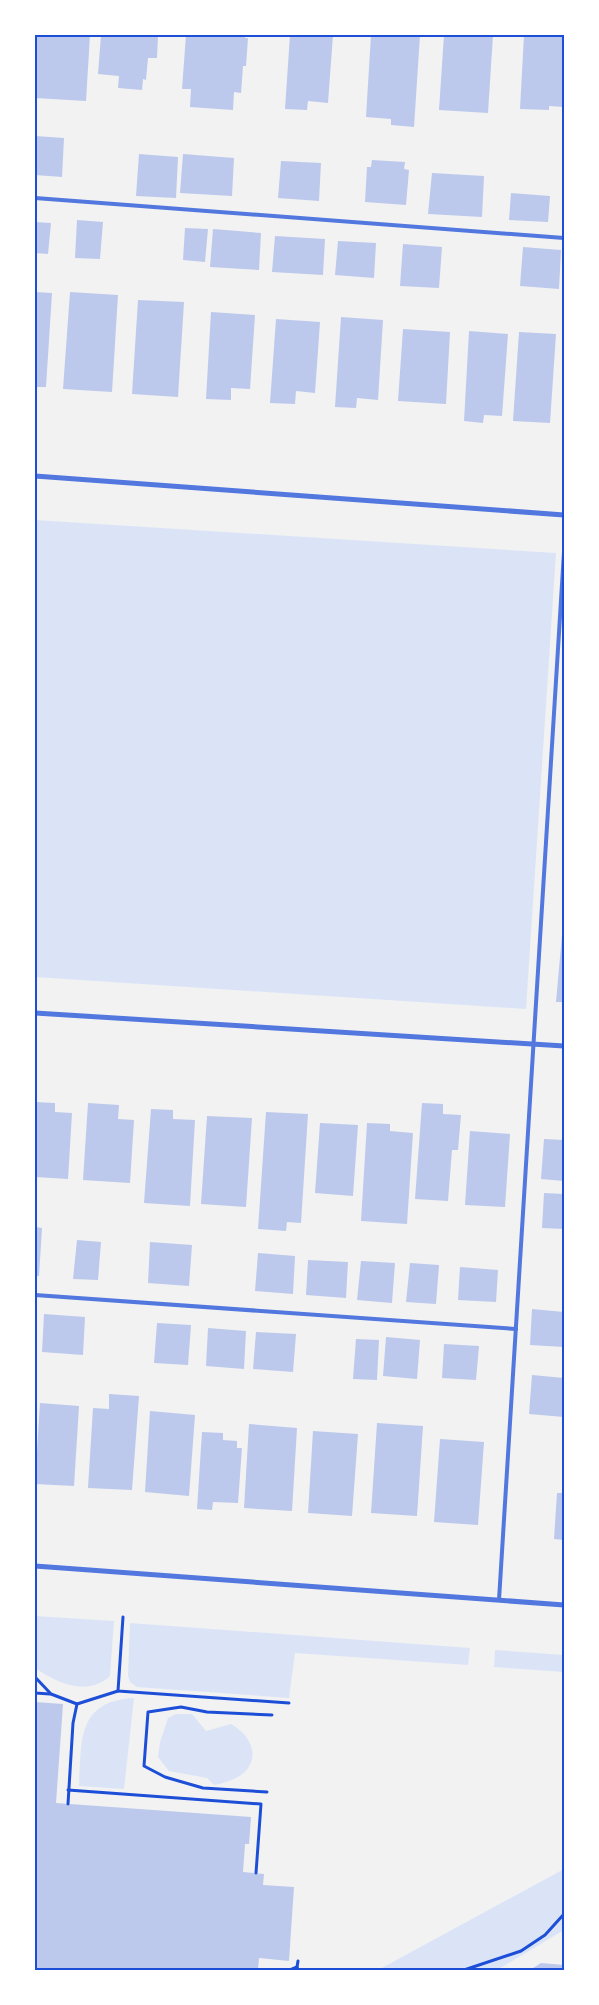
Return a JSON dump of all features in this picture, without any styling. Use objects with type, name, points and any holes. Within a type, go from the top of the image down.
[{"type":"street","points":[[35,476],[564,514]]},
{"type":"street","points":[[35,1012],[564,1046]]},
{"type":"street","points":[[35,1566],[564,1605]]},
{"type":"lane","points":[[35,198],[564,238]]},
{"type":"lane","points":[[499,1600],[564,552]]},
{"type":"lane","points":[[35,1295],[516,1329]]},
{"type":"path","points":[[118,1691],[123,1617]]},
{"type":"path","points":[[35,1677],[51,1694]]},
{"type":"path","points":[[35,1693],[51,1694],[77,1704],[118,1691],[289,1703]]},
{"type":"path","points":[[68,1804],[73,1722],[77,1704]]},
{"type":"path","points":[[267,1792],[203,1788],[165,1777],[144,1766],[148,1712],[181,1707],[207,1712],[272,1715]]},
{"type":"path","points":[[68,1790],[261,1804],[256,1873]]},
{"type":"path","points":[[464,1970],[521,1951],[545,1935],[564,1914]]},
{"type":"path","points":[[290,1970],[297,1968],[298,1961]]},
{"type":"shaded area","points":[[35,520],[556,553],[526,1009],[35,977]]},
{"type":"shaded area","points":[[35,1616],[114,1621],[110,1676],[92,1686],[82,1687],[62,1683],[35,1668]]},
{"type":"shaded area","points":[[130,1623],[470,1648],[468,1665],[295,1653],[289,1698],[137,1687],[130,1682],[128,1676]]},
{"type":"shaded area","points":[[495,1650],[564,1655],[564,1672],[494,1667]]},
{"type":"shaded area","points":[[134,1698],[124,1789],[79,1786],[82,1740],[92,1716],[101,1707],[115,1701]]},
{"type":"shaded area","points":[[176,1714],[192,1714],[206,1731],[231,1724],[240,1730],[251,1746],[251,1762],[247,1770],[229,1781],[214,1785],[207,1778],[169,1771],[158,1757],[160,1742],[168,1718]]},
{"type":"shaded area","points":[[564,1869],[564,1930],[497,1970],[378,1970]]},
{"type":"building","points":[[35,35],[90,35],[86,101],[35,98]]},
{"type":"building","points":[[101,35],[158,35],[157,58],[148,58],[146,80],[143,79],[142,90],[118,88],[119,76],[98,74]]},
{"type":"building","points":[[186,35],[245,35],[245,38],[248,38],[246,66],[243,66],[241,93],[234,92],[233,110],[190,107],[191,89],[182,89]]},
{"type":"building","points":[[290,35],[333,35],[328,103],[308,101],[307,110],[285,109]]},
{"type":"building","points":[[371,35],[420,35],[414,127],[391,125],[391,119],[366,117]]},
{"type":"building","points":[[444,35],[493,35],[488,113],[439,110]]},
{"type":"building","points":[[524,35],[564,35],[564,107],[549,106],[549,110],[520,109]]},
{"type":"building","points":[[35,136],[64,138],[62,177],[35,175]]},
{"type":"building","points":[[139,154],[178,157],[176,198],[136,196]]},
{"type":"building","points":[[183,154],[234,158],[232,196],[180,193]]},
{"type":"building","points":[[372,160],[405,162],[404,169],[409,170],[406,205],[365,202],[367,167],[371,167]]},
{"type":"building","points":[[281,161],[321,163],[319,201],[278,198]]},
{"type":"building","points":[[432,173],[484,176],[482,217],[428,214]]},
{"type":"building","points":[[511,193],[550,196],[548,222],[509,220]]},
{"type":"building","points":[[77,220],[103,222],[100,259],[75,258]]},
{"type":"building","points":[[35,222],[51,223],[48,254],[35,253]]},
{"type":"building","points":[[185,228],[208,229],[205,262],[183,260]]},
{"type":"building","points":[[213,229],[261,233],[259,270],[210,267]]},
{"type":"building","points":[[275,236],[325,239],[323,275],[272,272]]},
{"type":"building","points":[[338,241],[376,243],[374,278],[335,275]]},
{"type":"building","points":[[403,244],[442,247],[439,288],[400,286]]},
{"type":"building","points":[[523,247],[561,250],[559,289],[520,286]]},
{"type":"building","points":[[35,292],[52,293],[46,387],[35,387]]},
{"type":"building","points":[[70,292],[118,295],[112,392],[63,389]]},
{"type":"building","points":[[138,300],[184,302],[178,397],[132,394]]},
{"type":"building","points":[[211,312],[255,315],[250,389],[231,388],[231,400],[206,399]]},
{"type":"building","points":[[341,317],[383,320],[378,400],[357,398],[356,408],[335,407]]},
{"type":"building","points":[[276,319],[320,322],[315,393],[296,391],[295,404],[270,403]]},
{"type":"building","points":[[403,329],[450,332],[446,404],[398,401]]},
{"type":"building","points":[[469,331],[508,334],[502,416],[484,415],[483,423],[464,421]]},
{"type":"building","points":[[519,332],[556,334],[550,423],[513,421]]},
{"type":"building","points":[[562,935],[564,935],[564,1002],[556,1002]]},
{"type":"building","points":[[35,1102],[55,1103],[55,1112],[72,1113],[68,1179],[35,1177]]},
{"type":"building","points":[[88,1103],[119,1105],[118,1119],[134,1120],[130,1183],[83,1180]]},
{"type":"building","points":[[422,1103],[443,1104],[443,1114],[461,1115],[458,1150],[452,1150],[448,1201],[415,1199]]},
{"type":"building","points":[[151,1109],[173,1110],[173,1119],[195,1120],[190,1206],[144,1203]]},
{"type":"building","points":[[266,1112],[308,1114],[301,1223],[287,1222],[286,1231],[258,1229]]},
{"type":"building","points":[[207,1116],[252,1118],[246,1207],[201,1204]]},
{"type":"building","points":[[320,1123],[358,1125],[353,1196],[315,1193]]},
{"type":"building","points":[[367,1123],[390,1124],[390,1131],[413,1133],[407,1224],[361,1221]]},
{"type":"building","points":[[470,1131],[510,1134],[505,1207],[465,1205]]},
{"type":"building","points":[[544,1139],[564,1140],[564,1181],[541,1179]]},
{"type":"building","points":[[544,1193],[564,1194],[564,1229],[542,1228]]},
{"type":"building","points":[[35,1227],[42,1228],[39,1276],[35,1276]]},
{"type":"building","points":[[77,1240],[101,1242],[98,1280],[73,1279]]},
{"type":"building","points":[[150,1242],[192,1245],[189,1286],[148,1283]]},
{"type":"building","points":[[258,1253],[295,1256],[293,1294],[255,1291]]},
{"type":"building","points":[[308,1260],[348,1262],[346,1298],[306,1295]]},
{"type":"building","points":[[361,1261],[395,1263],[392,1303],[357,1300]]},
{"type":"building","points":[[410,1263],[439,1265],[436,1304],[406,1302]]},
{"type":"building","points":[[460,1267],[498,1270],[496,1302],[458,1300]]},
{"type":"building","points":[[532,1309],[564,1312],[564,1347],[530,1345]]},
{"type":"building","points":[[44,1314],[85,1317],[83,1355],[42,1352]]},
{"type":"building","points":[[157,1323],[191,1325],[188,1365],[154,1363]]},
{"type":"building","points":[[208,1328],[246,1331],[244,1369],[206,1366]]},
{"type":"building","points":[[256,1332],[296,1334],[293,1372],[253,1369]]},
{"type":"building","points":[[386,1337],[420,1340],[417,1379],[383,1376]]},
{"type":"building","points":[[356,1339],[379,1340],[377,1380],[353,1379]]},
{"type":"building","points":[[444,1344],[479,1346],[476,1380],[442,1378]]},
{"type":"building","points":[[532,1375],[564,1378],[564,1417],[529,1414]]},
{"type":"building","points":[[109,1394],[139,1396],[132,1490],[88,1488],[93,1408],[109,1409]]},
{"type":"building","points":[[40,1403],[79,1406],[74,1486],[35,1484]]},
{"type":"building","points":[[150,1411],[195,1415],[189,1496],[145,1492]]},
{"type":"building","points":[[377,1423],[423,1426],[417,1516],[371,1513]]},
{"type":"building","points":[[249,1424],[297,1428],[292,1511],[244,1508]]},
{"type":"building","points":[[313,1431],[358,1434],[352,1516],[308,1513]]},
{"type":"building","points":[[202,1432],[223,1433],[223,1440],[237,1441],[237,1448],[242,1448],[238,1503],[213,1502],[212,1510],[197,1509]]},
{"type":"building","points":[[440,1439],[484,1442],[478,1525],[434,1522]]},
{"type":"building","points":[[557,1493],[564,1493],[564,1540],[554,1539]]},
{"type":"building","points":[[35,1702],[63,1704],[56,1803],[251,1817],[249,1844],[245,1844],[243,1872],[264,1874],[263,1885],[294,1887],[289,1961],[259,1958],[258,1970],[35,1970]]},
{"type":"building","points":[[541,1963],[564,1965],[564,1970],[530,1970]]}]
